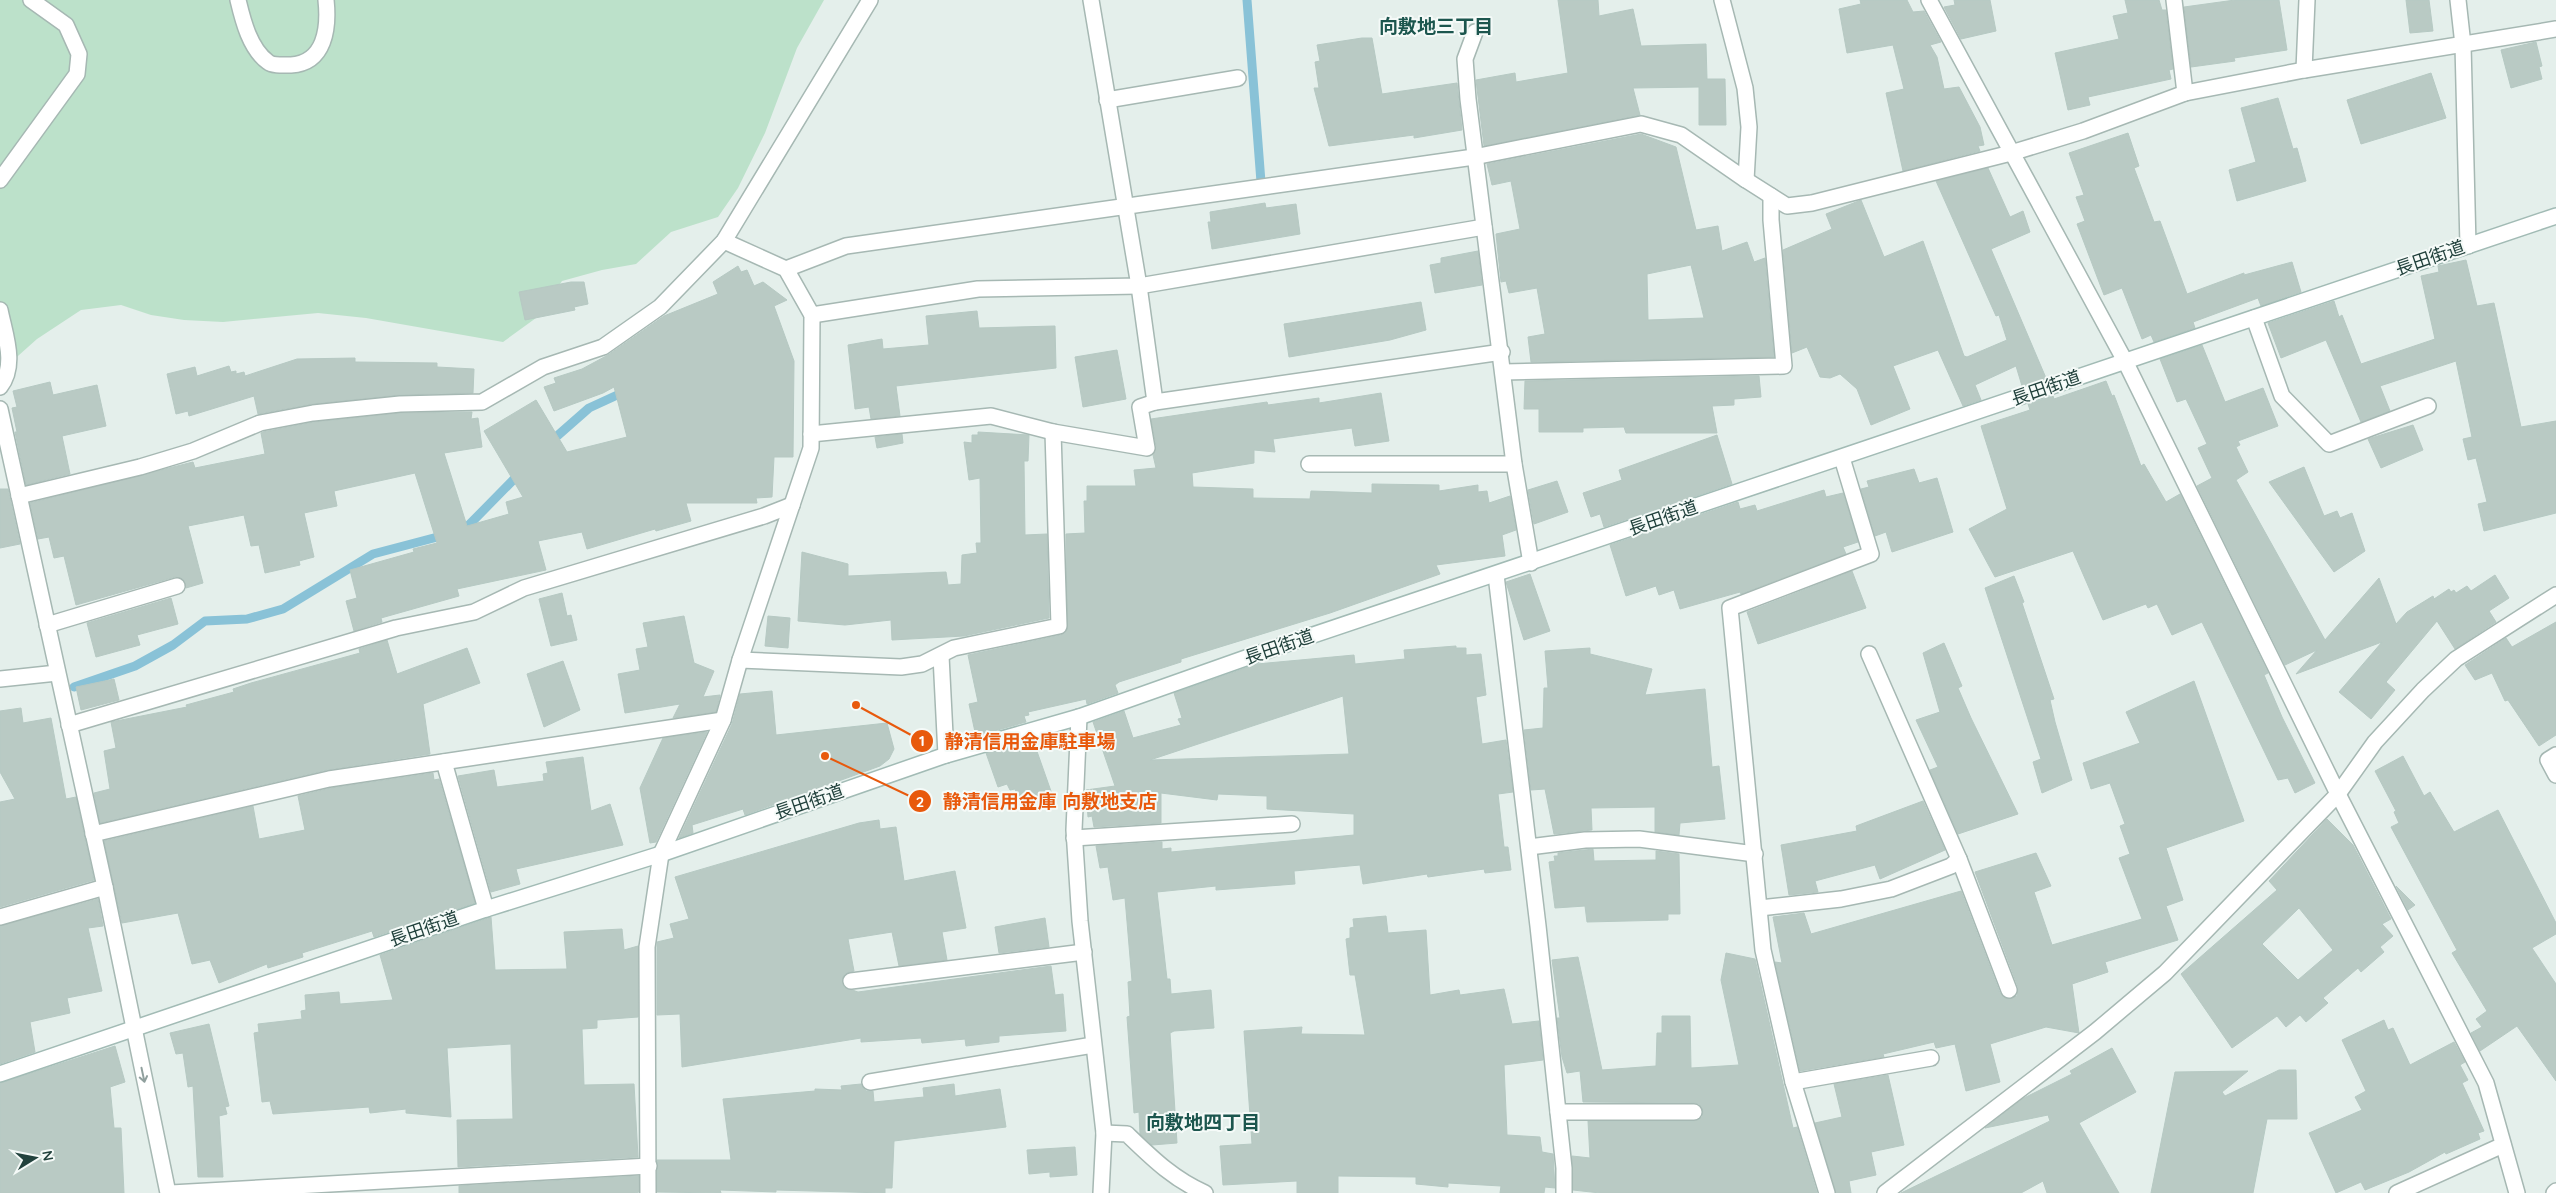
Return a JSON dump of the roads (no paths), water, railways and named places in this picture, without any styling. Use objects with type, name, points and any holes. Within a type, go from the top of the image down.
[{"type":"street","points":[[0,180],[77,74],[79,54],[66,25],[31,0]]},
{"type":"street","points":[[238,0],[242,19],[256,48],[269,63],[284,65],[302,64],[317,54],[323,43],[328,19],[326,0]]},
{"type":"street","points":[[19,496],[140,467],[193,451],[260,423],[313,413],[400,404],[482,402],[543,368],[603,347],[660,307],[724,241],[870,0]]},
{"type":"street","points":[[1091,0],[1124,208],[1139,286],[1155,402]]},
{"type":"street","points":[[1722,0],[1744,88],[1749,127],[1746,180]]},
{"type":"street","points":[[1929,0],[2126,362],[2338,794],[2486,1083],[2517,1193]]},
{"type":"street","points":[[2174,0],[2185,93]]},
{"type":"street","points":[[2304,70],[2308,0]]},
{"type":"street","points":[[2458,0],[2463,45],[2468,246]]},
{"type":"street","points":[[786,269],[846,246],[1474,157],[1641,124],[1681,135],[1787,206],[1834,199],[2011,153],[2083,130],[2185,93],[2304,70],[2556,29]]},
{"type":"street","points":[[1475,32],[1465,58],[1474,157],[1502,352],[1514,464],[1531,563]]},
{"type":"street","points":[[1107,100],[1238,78]]},
{"type":"street","points":[[1503,372],[1784,366],[1771,220],[1771,196]]},
{"type":"street","name":"長田街道","points":[[0,1074],[133,1027],[486,909],[661,854],[946,755],[1079,716],[1257,654],[1496,575],[2556,216]]},
{"type":"street","points":[[812,315],[978,289],[1139,286],[1484,226]]},
{"type":"street","points":[[648,1193],[647,947],[661,854],[723,720],[740,660],[811,448],[812,315],[786,269],[724,241]]},
{"type":"street","points":[[0,310],[10,357],[7,378],[0,387]]},
{"type":"street","points":[[2254,318],[2282,396],[2329,444],[2428,406]]},
{"type":"street","points":[[811,434],[991,416],[1053,432],[1147,448],[1140,406],[1155,402],[1502,352]]},
{"type":"street","points":[[0,409],[170,1193],[649,1166]]},
{"type":"street","points":[[740,660],[879,667],[922,664],[954,648],[1060,626],[1053,432]]},
{"type":"street","points":[[1827,1193],[1793,1082],[1763,950],[1730,608],[1871,554],[1842,458]]},
{"type":"street","points":[[1309,464],[1514,464]]},
{"type":"street","points":[[69,725],[396,628],[474,612],[524,588],[792,505]]},
{"type":"street","points":[[1496,575],[1529,847],[1558,1112],[1564,1193]]},
{"type":"street","points":[[47,625],[177,586]]},
{"type":"street","points":[[1885,1193],[2095,1032],[2165,973],[2338,794],[2375,742],[2423,690],[2456,659],[2556,595]]},
{"type":"street","points":[[1869,654],[1959,859],[2009,990]]},
{"type":"street","points":[[941,656],[946,755]]},
{"type":"street","points":[[0,680],[57,673]]},
{"type":"street","points":[[1079,716],[1074,838],[1093,1045],[1104,1133],[1101,1193]]},
{"type":"street","points":[[93,834],[329,779],[723,720]]},
{"type":"street","points":[[2556,755],[2548,760],[2556,775]]},
{"type":"street","points":[[444,762],[486,909]]},
{"type":"street","points":[[1074,838],[1292,824]]},
{"type":"street","points":[[1529,847],[1585,840],[1639,839],[1754,854]]},
{"type":"street","points":[[1760,908],[1841,899],[1891,890],[1951,866],[1959,859]]},
{"type":"street","points":[[0,917],[105,887]]},
{"type":"street","points":[[851,981],[1084,952]]},
{"type":"street","points":[[870,1082],[1093,1045]]},
{"type":"street","points":[[1793,1082],[1931,1058]]},
{"type":"street","points":[[1558,1112],[1694,1112]]},
{"type":"street","points":[[1104,1133],[1127,1134],[1159,1166],[1185,1184],[1205,1193]]},
{"type":"street","points":[[2397,1193],[2503,1145]]},
{"type":"waterway","points":[[1247,0],[1261,182]]},
{"type":"waterway","points":[[548,444],[589,408],[626,391]]},
{"type":"waterway","points":[[463,531],[520,473]]},
{"type":"waterway","points":[[74,687],[135,666],[173,645],[205,621],[247,619],[283,609],[373,554],[445,535]]},
{"type":"place","name":"静清信用金庫駐車場","points":[[856,705]]},
{"type":"place","name":"静清信用金庫 向敷地支店","points":[[825,756]]},
{"type":"district","name":"向敷地三丁目","points":[[1436,26]]},
{"type":"district","name":"向敷地四丁目","points":[[1203,1122]]}]
